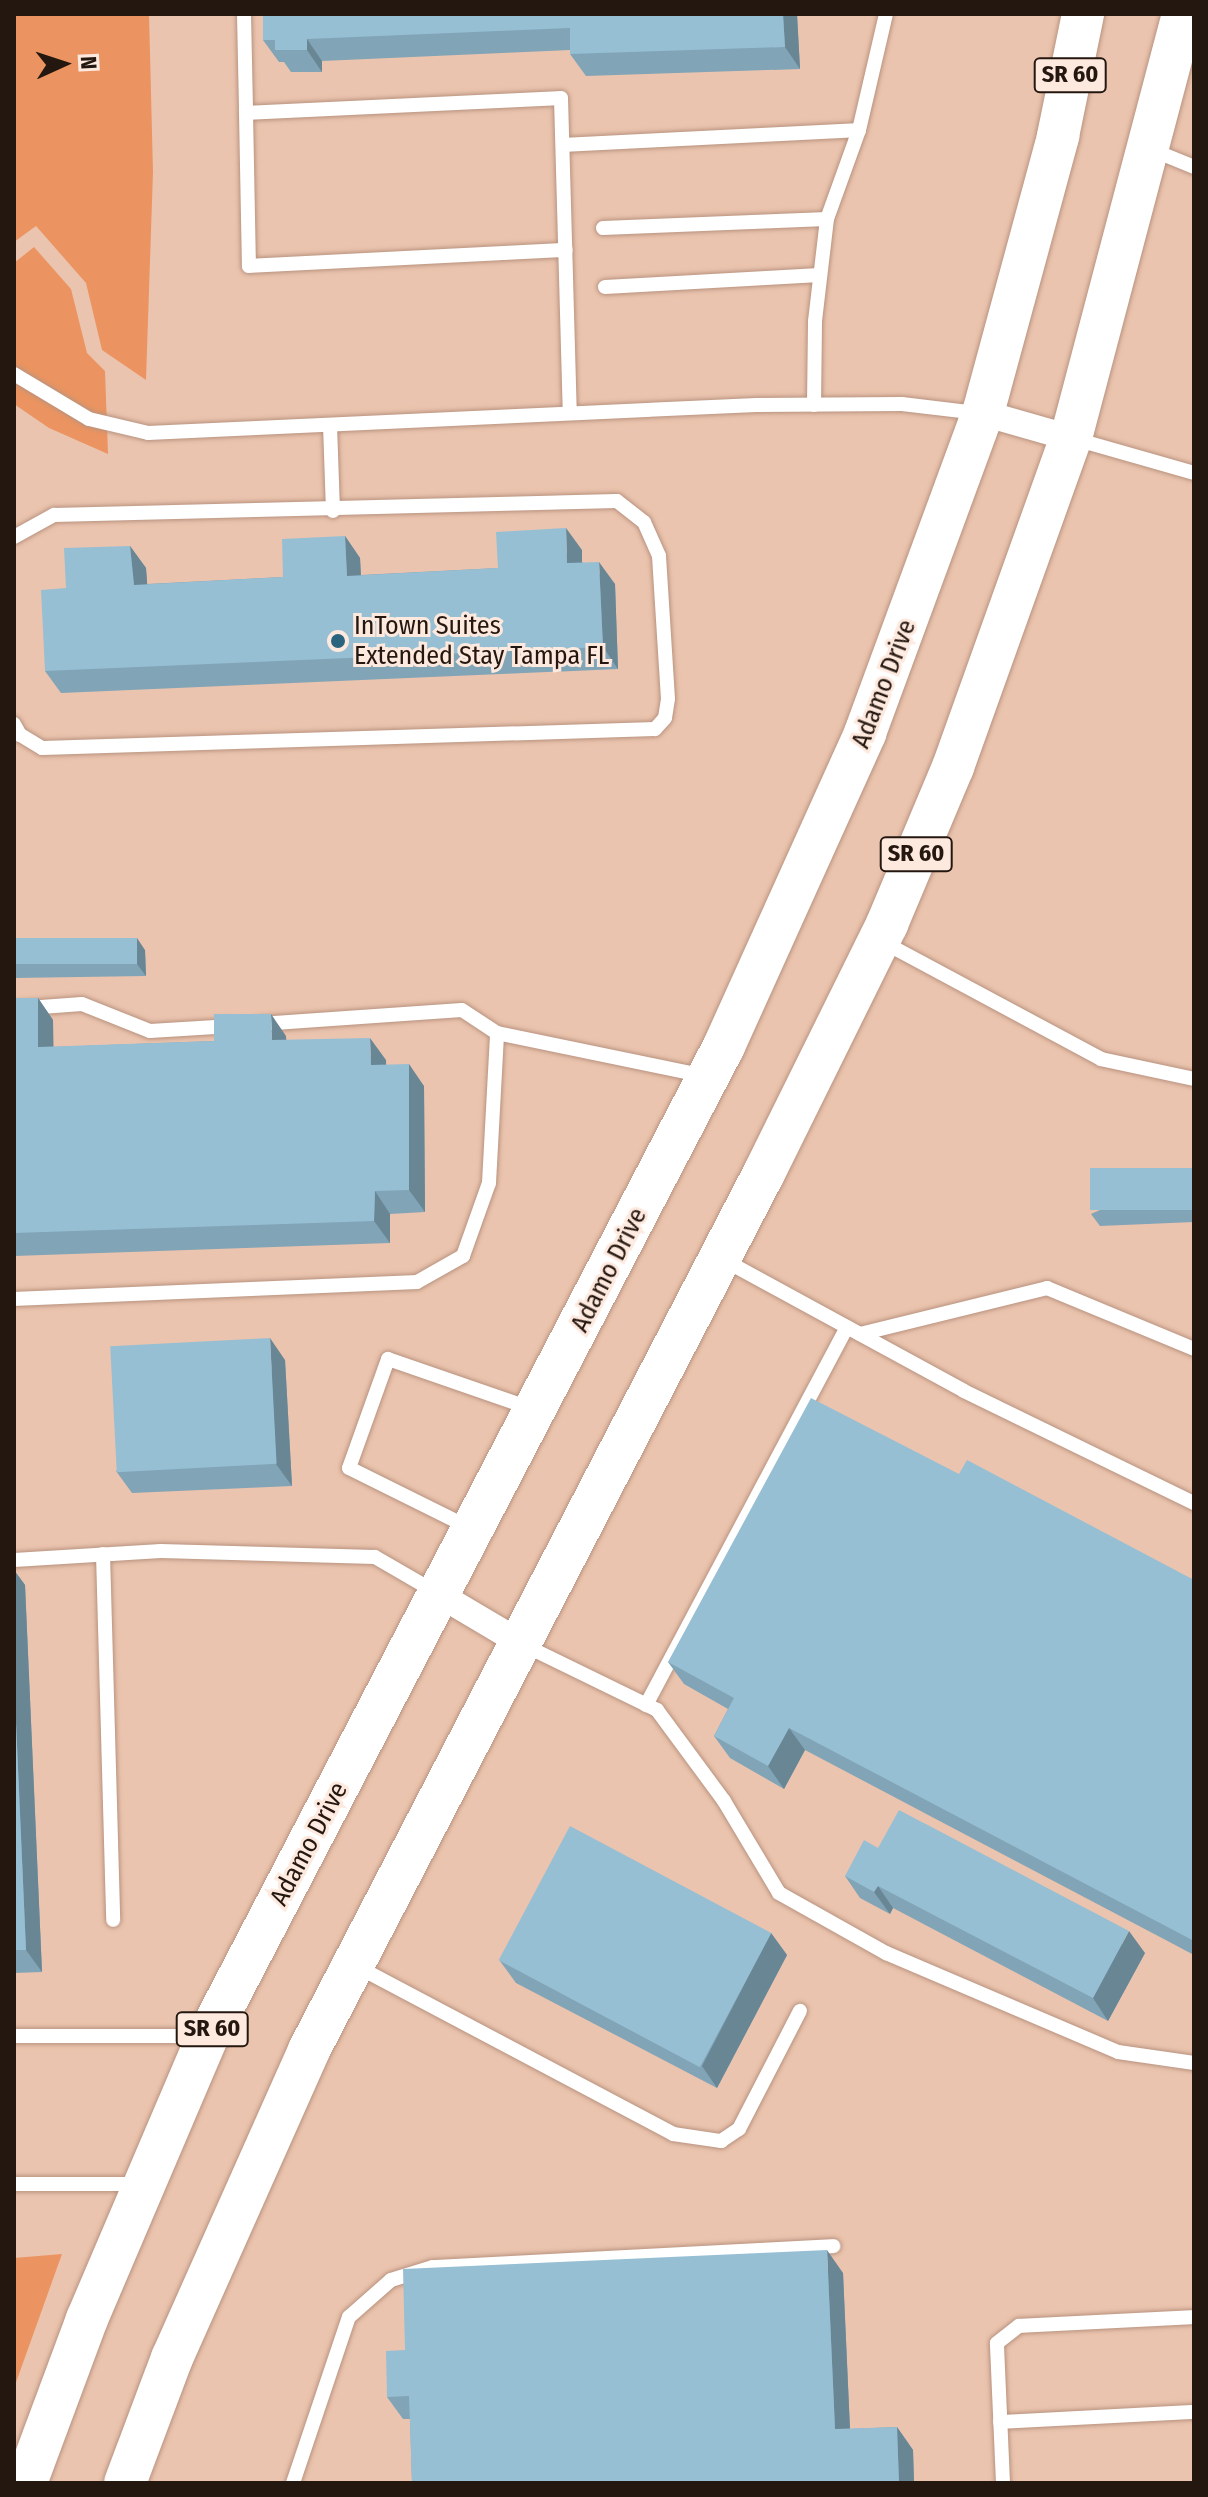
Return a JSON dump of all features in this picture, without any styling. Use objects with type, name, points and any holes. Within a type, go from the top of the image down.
[{"type":"main road","name":"Adamo Drive","points":[[26,2483],[142,2184],[208,2036],[708,1077],[865,733],[983,413],[1058,136],[1083,14]]},
{"type":"main road","name":"SR 60","points":[[125,2483],[233,2216],[354,1965],[720,1258],[879,940],[953,767],[1071,438],[1150,149],[1183,14]]},
{"type":"street","points":[[983,413],[1071,438]]},
{"type":"street","points":[[440,1595],[521,1643]]},
{"type":"lane","points":[[244,14],[249,266],[566,250]]},
{"type":"lane","points":[[814,405],[820,275],[827,219],[859,130],[886,14]]},
{"type":"lane","points":[[246,113],[561,98],[570,412]]},
{"type":"lane","points":[[564,145],[859,130]]},
{"type":"lane","points":[[1150,149],[1194,167]]},
{"type":"lane","points":[[603,228],[827,219]]},
{"type":"lane","points":[[605,287],[820,275]]},
{"type":"lane","points":[[14,374],[89,419],[148,433],[570,412],[814,405],[902,404],[983,413]]},
{"type":"lane","points":[[330,425],[333,511]]},
{"type":"lane","points":[[1071,438],[1194,473]]},
{"type":"lane","points":[[14,537],[54,515],[333,511],[617,501],[634,510],[659,556],[665,718],[655,729],[42,748],[20,735],[14,724]]},
{"type":"lane","points":[[879,940],[1101,1059],[1194,1079]]},
{"type":"lane","points":[[14,1009],[82,1004],[150,1031],[462,1010],[497,1033],[708,1077]]},
{"type":"lane","points":[[14,1299],[417,1282],[463,1256],[489,1183],[497,1033]]},
{"type":"lane","points":[[720,1258],[854,1331],[1194,1503]]},
{"type":"lane","points":[[646,1705],[854,1331],[1047,1288],[1194,1349]]},
{"type":"lane","points":[[474,1530],[349,1468],[388,1359],[536,1411]]},
{"type":"lane","points":[[14,1560],[103,1554],[375,1557],[440,1595]]},
{"type":"lane","points":[[103,1554],[113,1920]]},
{"type":"lane","points":[[521,1643],[657,1710],[724,1801],[779,1893],[886,1953],[1118,2052],[1194,2063]]},
{"type":"lane","points":[[354,1965],[673,2134],[721,2141],[739,2129],[800,2011]]},
{"type":"lane","points":[[14,2036],[208,2036]]},
{"type":"lane","points":[[14,2184],[142,2184]]},
{"type":"lane","points":[[293,2483],[349,2317],[391,2280],[433,2267],[833,2246]]},
{"type":"lane","points":[[1003,2483],[997,2343],[1019,2326],[1194,2317]]},
{"type":"lane","points":[[1000,2422],[1194,2412]]},
{"type":"shaded area","points":[[14,14],[149,14],[153,172],[146,380],[102,350],[86,283],[36,226],[14,242]]},
{"type":"shaded area","points":[[34,247],[71,289],[87,353],[105,371],[108,454],[49,428],[14,404],[14,263]]},
{"type":"shaded area","points":[[62,2254],[14,2388],[14,2258]]},
{"type":"building","points":[[263,14],[783,14],[785,47],[570,54],[570,28],[307,39],[307,50],[275,50],[275,40],[263,40]]},
{"type":"building","name":"InTown Suites Extended Stay Tampa FL","points":[[566,528],[567,563],[599,562],[603,647],[45,671],[41,590],[66,588],[64,548],[130,546],[134,585],[283,577],[282,539],[345,536],[347,576],[498,568],[496,532]]},
{"type":"building","points":[[14,938],[137,938],[137,964],[14,964]]},
{"type":"building","points":[[14,998],[38,998],[38,1047],[214,1041],[214,1014],[271,1014],[272,1040],[370,1038],[371,1065],[409,1064],[409,1190],[375,1191],[374,1221],[14,1233]]},
{"type":"building","points":[[1090,1168],[1194,1168],[1194,1210],[1090,1210]]},
{"type":"building","points":[[270,1338],[277,1464],[117,1472],[110,1346]]},
{"type":"building","points":[[811,1398],[959,1474],[967,1460],[1194,1580],[1194,1941],[789,1728],[768,1766],[714,1736],[734,1698],[668,1662]]},
{"type":"building","points":[[14,1677],[26,1950],[14,1950]]},
{"type":"building","points":[[899,1810],[1129,1931],[1093,1998],[878,1886],[874,1892],[845,1876],[864,1840],[878,1848]]},
{"type":"building","points":[[570,1826],[771,1933],[700,2067],[499,1960]]},
{"type":"building","points":[[827,2250],[835,2429],[897,2427],[899,2483],[412,2483],[409,2396],[387,2397],[386,2351],[405,2350],[403,2269]]},
{"type":"place","name":"InTown Suites Extended Stay Tampa FL","points":[[338,641]]}]
